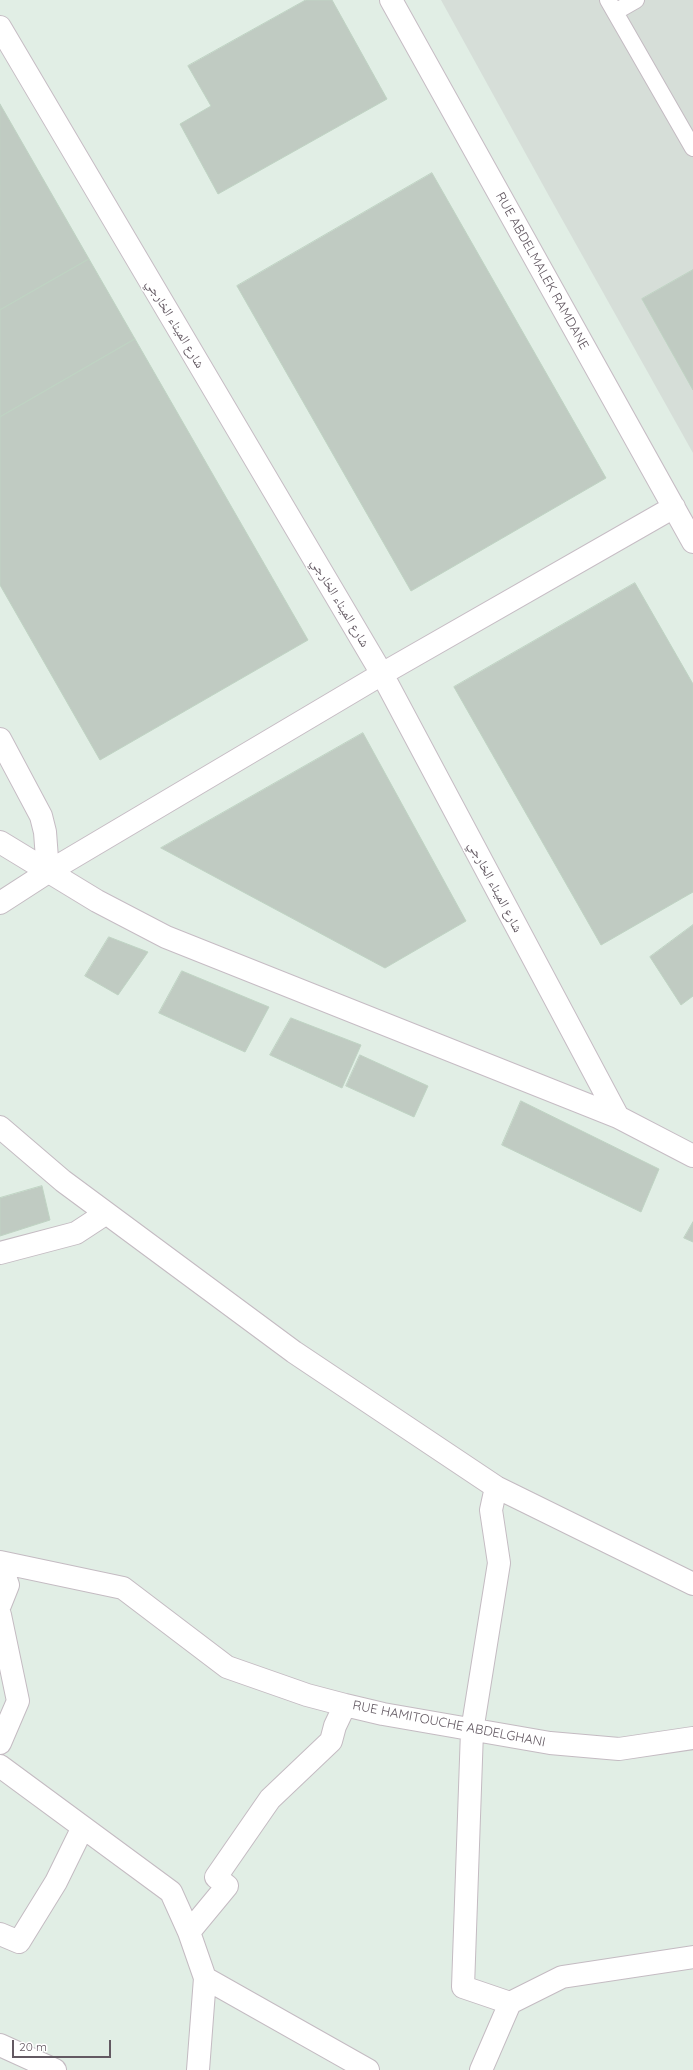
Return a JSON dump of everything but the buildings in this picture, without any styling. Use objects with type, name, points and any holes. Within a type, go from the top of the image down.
[{"type":"street","name":"RUE ABDELMALEK RAMDANE","points":[[391,0],[693,542]]},
{"type":"street","name":"شارع الميناء الخارجي","points":[[0,27],[382,674],[618,1117]]},
{"type":"street","points":[[0,903],[48,872],[382,674],[674,506]]},
{"type":"street","points":[[0,739],[41,816],[45,832],[48,872]]},
{"type":"street","points":[[0,842],[48,872],[166,937],[618,1117],[693,1156]]},
{"type":"street","points":[[0,1127],[63,1181],[105,1214],[294,1352],[496,1487],[693,1584]]},
{"type":"street","points":[[0,1253],[76,1232],[105,1214]]},
{"type":"street","points":[[496,1487],[491,1510],[499,1563],[472,1730],[463,1987],[510,2003]]},
{"type":"street","points":[[0,1562],[8,1585],[0,1605]]},
{"type":"street","name":"RUE HAMITOUCHE ABDELGHANI","points":[[0,1562],[123,1588],[227,1667],[307,1695],[345,1705],[382,1714],[550,1743],[619,1749],[693,1738]]},
{"type":"street","points":[[0,1615],[18,1701],[0,1744]]},
{"type":"street","points":[[189,1932],[227,1886],[216,1877],[270,1799],[331,1741],[335,1726],[345,1705]]},
{"type":"street","points":[[0,1766],[171,1892],[189,1932],[205,1978],[198,2070]]},
{"type":"street","points":[[0,1934],[20,1942],[56,1882],[83,1827]]},
{"type":"street","points":[[481,2070],[510,2003],[562,1977],[693,1957]]},
{"type":"street","points":[[205,1978],[368,2070]]},
{"type":"street","points":[[0,2045],[55,2070]]},
{"type":"lane","points":[[636,0],[611,6],[693,148]]},
{"type":"shaded area","points":[[441,0],[693,0],[693,453],[549,196]]}]
